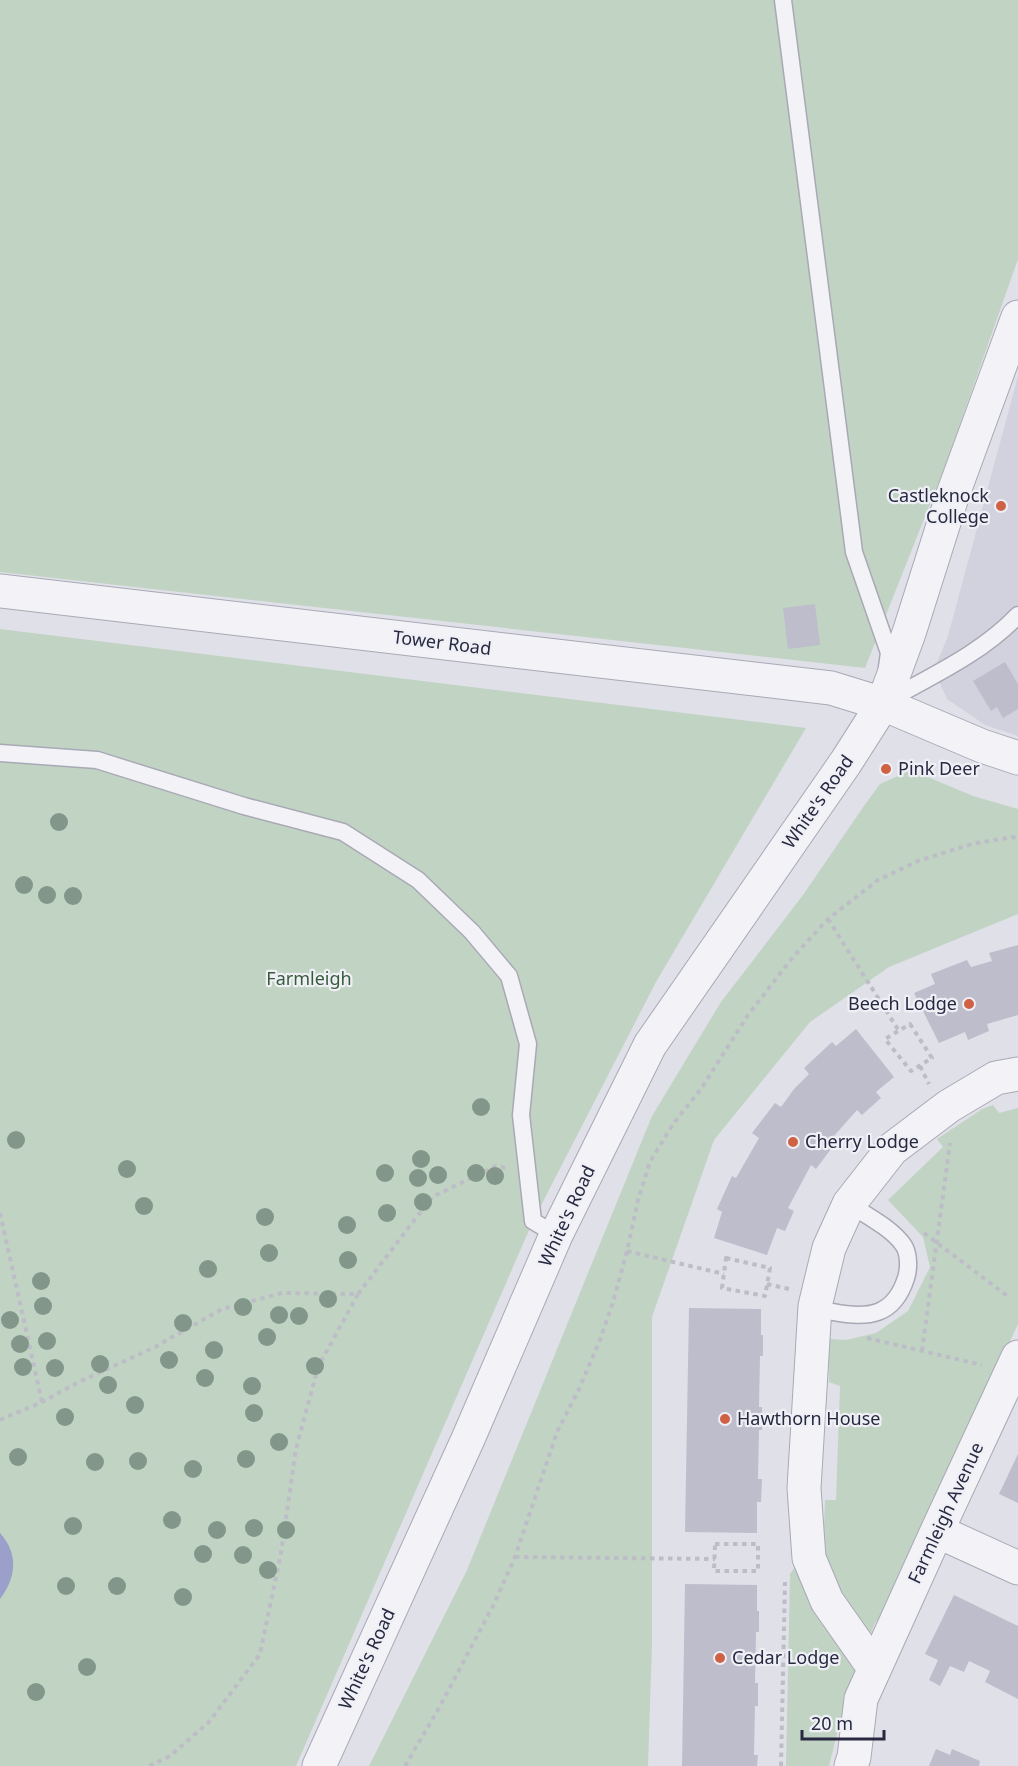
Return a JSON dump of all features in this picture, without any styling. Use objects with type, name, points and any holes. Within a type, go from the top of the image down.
[{"type":"street","name":"White's Road","points":[[319,1766],[468,1439],[556,1235],[650,1045],[846,762],[883,704],[909,633],[953,494],[1018,316]]},
{"type":"street","name":"Tower Road","points":[[0,591],[831,688],[883,704],[982,746],[1018,758]]},
{"type":"street","points":[[874,1668],[827,1601],[809,1558],[804,1488],[815,1306],[829,1248],[849,1204],[892,1149],[949,1106],[996,1078],[1018,1074]]},
{"type":"street","name":"Farmleigh Avenue","points":[[851,1766],[861,1699],[1015,1364]]},
{"type":"street","points":[[937,1531],[1018,1568]]},
{"type":"lane","points":[[783,0],[854,552],[889,653],[883,704]]},
{"type":"lane","points":[[883,704],[979,649],[1003,631],[1018,615]]},
{"type":"lane","points":[[0,753],[97,760],[244,806],[343,832],[418,880],[472,932],[509,976],[528,1044],[521,1115],[532,1221],[556,1235]]},
{"type":"lane","points":[[832,1312],[850,1316],[872,1314],[888,1307],[901,1293],[909,1270],[905,1247],[882,1224],[849,1204]]},
{"type":"path","points":[[405,1766],[439,1708],[494,1604],[515,1557],[557,1432],[600,1340],[627,1251],[638,1200],[650,1162],[673,1124],[701,1089],[748,1015],[793,957],[828,919],[878,880],[918,861],[972,844],[1018,838]]},
{"type":"path","points":[[828,919],[899,1030]]},
{"type":"path","points":[[910,1024],[932,1058],[911,1071],[885,1039],[899,1030],[910,1024]]},
{"type":"path","points":[[920,1066],[933,1092],[949,1106],[953,1123],[922,1351]]},
{"type":"path","points":[[149,1766],[170,1756],[209,1722],[260,1654],[280,1553],[296,1449],[318,1367],[358,1294],[432,1197],[496,1166],[527,1170]]},
{"type":"path","points":[[0,1213],[42,1402]]},
{"type":"path","points":[[918,1229],[1010,1298]]},
{"type":"path","points":[[627,1251],[724,1274]]},
{"type":"path","points":[[726,1258],[770,1268],[765,1296],[722,1288],[724,1274],[726,1258]]},
{"type":"path","points":[[767,1284],[796,1291]]},
{"type":"path","points":[[0,1420],[155,1347],[222,1310],[282,1293],[358,1294]]},
{"type":"path","points":[[866,1338],[980,1364],[1015,1364]]},
{"type":"path","points":[[715,1544],[758,1544],[758,1571],[714,1571],[715,1560],[715,1544]]},
{"type":"path","points":[[515,1557],[715,1560]]},
{"type":"shaded area","name":"Castleknock College","points":[[1018,376],[1018,736],[985,725],[947,699],[934,670],[948,636]]},
{"type":"green space","points":[[0,0],[1018,0],[1018,259],[947,461],[865,668],[0,572]]},
{"type":"green space","name":"Farmleigh","points":[[0,629],[806,728],[656,982],[533,1221],[296,1766],[0,1766]]},
{"type":"green space","points":[[911,770],[973,796],[1018,809],[1018,914],[889,967],[810,1022],[714,1140],[652,1317],[652,1644],[648,1766],[369,1766],[467,1570],[652,1116],[721,1002],[803,895],[880,784]]},
{"type":"green space","points":[[993,1105],[999,1113],[1018,1108],[1018,1324],[885,1612],[875,1623],[849,1686],[829,1766],[786,1766],[790,1574],[824,1527],[825,1500],[836,1500],[840,1386],[829,1382],[829,1339],[846,1340],[876,1333],[908,1311],[930,1267],[923,1237],[888,1200],[943,1147],[937,1139],[982,1109]]},
{"type":"water","points":[[0,1533],[10,1549],[13,1566],[9,1583],[0,1599]]},
{"type":"building","points":[[815,604],[820,645],[788,649],[783,608]]},
{"type":"building","points":[[1005,662],[1018,684],[1018,709],[1003,718],[997,707],[991,711],[973,681]]},
{"type":"building","name":"Beech Lodge","points":[[1018,945],[1018,1015],[987,1024],[989,1031],[968,1040],[965,1032],[939,1043],[914,993],[935,984],[931,974],[967,960],[971,967],[992,961],[989,953]]},
{"type":"building","name":"Cherry Lodge","points":[[856,1029],[894,1077],[876,1092],[881,1098],[862,1115],[857,1110],[826,1145],[831,1149],[816,1169],[811,1165],[788,1208],[794,1211],[785,1231],[777,1228],[767,1255],[714,1238],[722,1212],[717,1209],[732,1176],[736,1178],[759,1138],[752,1133],[775,1103],[781,1107],[809,1074],[804,1068],[832,1042],[836,1046]]},
{"type":"building","name":"Hawthorn House","points":[[689,1308],[761,1309],[763,1356],[760,1356],[759,1407],[762,1407],[762,1430],[759,1430],[758,1479],[762,1479],[761,1502],[757,1502],[757,1533],[685,1532]]},
{"type":"building","points":[[1018,1454],[1018,1503],[999,1494]]},
{"type":"building","name":"Cedar Lodge","points":[[685,1584],[757,1585],[759,1632],[756,1632],[755,1683],[758,1683],[758,1706],[755,1706],[754,1755],[758,1755],[757,1766],[682,1766]]},
{"type":"building","points":[[954,1595],[1018,1626],[1018,1699],[985,1682],[990,1671],[969,1661],[964,1672],[950,1666],[940,1686],[929,1680],[938,1660],[925,1654]]},
{"type":"building","points":[[936,1749],[950,1755],[952,1749],[980,1761],[979,1766],[929,1766]]},
{"type":"place","name":"Castleknock College","points":[[1001,506]]},
{"type":"place","name":"Pink Deer","points":[[886,769]]},
{"type":"place","name":"Beech Lodge","points":[[969,1004]]},
{"type":"place","name":"Cherry Lodge","points":[[793,1142]]},
{"type":"place","name":"Hawthorn House","points":[[725,1419]]},
{"type":"place","name":"Cedar Lodge","points":[[720,1658]]}]
